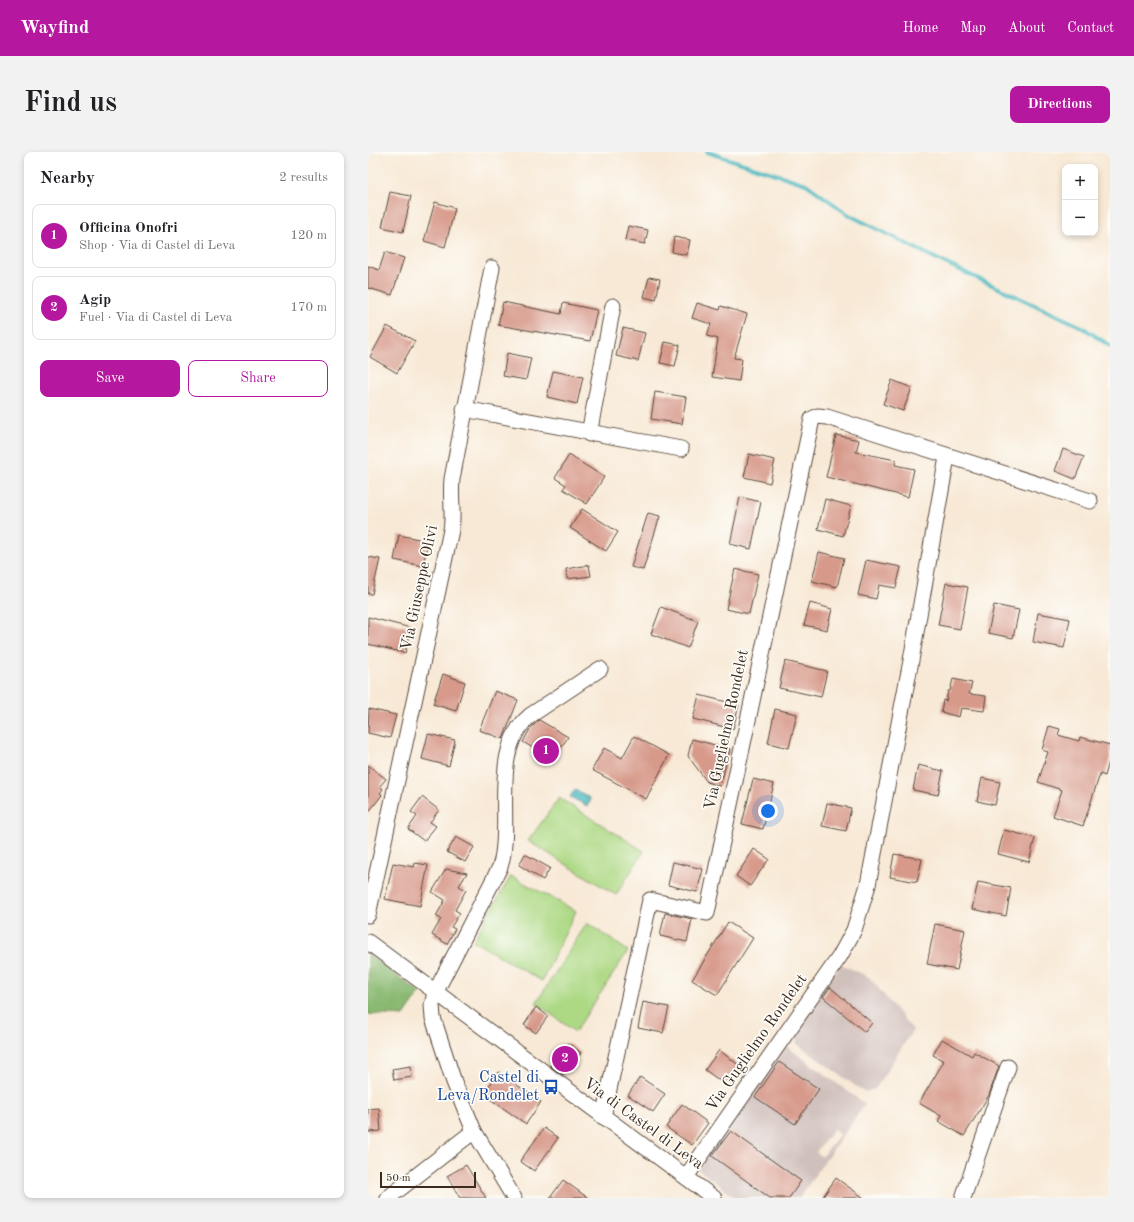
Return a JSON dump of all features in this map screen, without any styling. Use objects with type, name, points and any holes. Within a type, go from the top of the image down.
[{"type":"street","name":"Via Giuseppe Olivi","points":[[368,915],[451,530],[452,518],[450,491],[464,409],[492,268]]},
{"type":"street","points":[[589,434],[613,306]]},
{"type":"street","points":[[464,409],[589,434],[681,449]]},
{"type":"street","name":"Via Guglielmo Rondelet","points":[[603,1116],[650,900],[707,913],[812,418],[818,416],[827,417],[947,457],[1090,501]]},
{"type":"street","name":"Via Guglielmo Rondelet","points":[[686,1177],[840,956],[854,930],[868,885],[947,457]]},
{"type":"street","points":[[514,1198],[474,1131],[454,1082],[433,1018],[432,1005],[435,993],[500,868],[504,850],[506,770],[516,732],[524,721],[531,715],[600,669]]},
{"type":"street","name":"Via di Castel di Leva","points":[[368,942],[714,1198]]},
{"type":"street","points":[[963,1198],[1008,1067]]},
{"type":"street","points":[[388,1198],[474,1131]]},
{"type":"shaded area","points":[[841,964],[869,977],[913,1030],[875,1089],[864,1092],[797,1044],[796,1027]],"holes":[[[829,987],[872,1023],[865,1032],[822,996]]]},
{"type":"shaded area","points":[[786,1046],[865,1104],[799,1198],[789,1198],[801,1181],[731,1131],[712,1156],[770,1198],[736,1198],[698,1169]],"holes":[[[779,1062],[819,1089],[795,1123],[756,1096]],[[834,1129],[840,1134],[822,1157],[816,1152]]]},
{"type":"green space","points":[[559,798],[644,851],[616,895],[528,841]]},
{"type":"green space","points":[[511,876],[576,911],[542,981],[473,941]]},
{"type":"green space","points":[[587,923],[628,951],[575,1032],[536,1003]]},
{"type":"green space","points":[[368,954],[420,993],[404,1016],[368,1014]]},
{"type":"water","points":[[575,789],[590,798],[590,802],[587,806],[570,797]]},
{"type":"building","points":[[390,192],[411,196],[403,232],[382,227]]},
{"type":"building","points":[[435,202],[455,208],[445,247],[424,241]]},
{"type":"building","points":[[628,226],[648,230],[645,244],[625,240]]},
{"type":"building","points":[[674,237],[690,240],[687,255],[672,252]]},
{"type":"building","points":[[385,252],[404,258],[392,295],[368,288],[368,266],[379,270]]},
{"type":"building","points":[[649,277],[660,279],[656,300],[644,297]]},
{"type":"building","points":[[503,302],[561,314],[563,303],[597,310],[590,341],[498,325]]},
{"type":"building","points":[[697,303],[720,310],[721,306],[747,314],[734,358],[742,359],[739,381],[712,377],[718,339],[707,336],[711,324],[692,318]]},
{"type":"building","points":[[387,326],[415,341],[397,373],[370,357]]},
{"type":"building","points":[[623,328],[645,333],[638,361],[616,356]]},
{"type":"building","points":[[665,342],[680,345],[675,366],[660,363]]},
{"type":"building","points":[[507,353],[531,358],[526,380],[503,376]]},
{"type":"building","points":[[553,371],[583,377],[577,404],[547,397]]},
{"type":"building","points":[[892,380],[912,388],[903,411],[883,404]]},
{"type":"building","points":[[655,392],[686,397],[682,424],[651,419]]},
{"type":"building","points":[[836,435],[859,440],[856,452],[896,460],[895,465],[914,469],[908,497],[826,477]]},
{"type":"building","points":[[1063,449],[1084,457],[1075,479],[1055,471]]},
{"type":"building","points":[[749,454],[775,460],[770,483],[744,477]]},
{"type":"building","points":[[569,455],[604,477],[587,504],[563,489],[566,485],[555,478]]},
{"type":"building","points":[[740,497],[761,502],[751,549],[730,544]]},
{"type":"building","points":[[825,499],[851,506],[843,536],[818,529]]},
{"type":"building","points":[[582,509],[618,532],[606,551],[570,528]]},
{"type":"building","points":[[648,513],[660,516],[643,570],[631,567]]},
{"type":"building","points":[[399,535],[428,541],[423,566],[394,560]]},
{"type":"building","points":[[819,552],[844,558],[837,587],[812,581]]},
{"type":"building","points":[[368,557],[380,559],[372,594],[368,594]]},
{"type":"building","points":[[866,560],[901,567],[896,588],[879,585],[876,599],[858,595]]},
{"type":"building","points":[[589,565],[591,576],[567,579],[566,569]]},
{"type":"building","points":[[735,569],[758,574],[749,614],[726,609]]},
{"type":"building","points":[[946,583],[968,587],[960,629],[938,625]]},
{"type":"building","points":[[810,603],[832,609],[827,630],[804,625]]},
{"type":"building","points":[[994,605],[1019,610],[1013,638],[988,633]]},
{"type":"building","points":[[661,607],[698,621],[688,648],[651,634]]},
{"type":"building","points":[[1038,613],[1070,619],[1064,648],[1033,642]]},
{"type":"building","points":[[368,617],[411,628],[405,653],[368,644]]},
{"type":"building","points":[[785,661],[827,671],[821,697],[779,688]]},
{"type":"building","points":[[443,674],[465,682],[456,711],[433,704]]},
{"type":"building","points":[[953,679],[972,683],[969,694],[986,696],[984,711],[961,708],[959,717],[941,712],[943,700],[946,701]]},
{"type":"building","points":[[495,691],[518,700],[503,739],[479,730]]},
{"type":"building","points":[[699,695],[739,705],[733,729],[693,719]]},
{"type":"building","points":[[369,709],[396,715],[390,738],[368,733]]},
{"type":"building","points":[[775,709],[797,714],[789,748],[768,743]]},
{"type":"building","points":[[539,720],[568,737],[553,760],[523,742],[530,729]]},
{"type":"building","points":[[1049,726],[1060,729],[1058,735],[1079,741],[1080,737],[1110,745],[1110,758],[1105,776],[1100,774],[1083,826],[1053,816],[1062,790],[1038,782],[1048,752],[1042,750]]},
{"type":"building","points":[[428,734],[455,740],[449,766],[422,759]]},
{"type":"building","points":[[634,736],[669,755],[646,799],[592,770],[604,748],[622,758]]},
{"type":"building","points":[[692,739],[730,749],[720,786],[707,782],[688,756]]},
{"type":"building","points":[[368,765],[386,779],[380,786],[383,789],[380,793],[382,795],[368,813]]},
{"type":"building","points":[[918,765],[943,771],[938,795],[913,790]]},
{"type":"building","points":[[982,778],[1000,782],[995,805],[977,801]]},
{"type":"building","points":[[753,779],[774,784],[763,829],[742,824]]},
{"type":"building","points":[[422,797],[439,810],[430,822],[436,826],[424,841],[408,829],[417,816],[411,812]]},
{"type":"building","points":[[827,803],[851,808],[846,831],[822,826]]},
{"type":"building","points":[[1004,830],[1035,838],[1029,862],[998,854]]},
{"type":"building","points":[[456,837],[474,847],[465,862],[447,852]]},
{"type":"building","points":[[754,849],[769,859],[750,886],[736,876]]},
{"type":"building","points":[[525,854],[550,868],[543,880],[519,865]]},
{"type":"building","points":[[894,854],[922,859],[917,882],[890,877]]},
{"type":"building","points":[[673,862],[703,869],[697,892],[668,885]]},
{"type":"building","points":[[393,863],[414,867],[415,863],[428,865],[420,906],[385,899]]},
{"type":"building","points":[[446,869],[467,873],[459,886],[466,890],[455,910],[460,913],[451,927],[455,929],[447,944],[432,935],[441,919],[436,916],[445,900],[432,892]]},
{"type":"building","points":[[978,882],[1011,888],[1006,916],[972,909]]},
{"type":"building","points":[[665,913],[692,919],[687,942],[660,936]]},
{"type":"building","points":[[728,922],[753,938],[717,995],[692,980]]},
{"type":"building","points":[[935,924],[965,930],[957,970],[927,964]]},
{"type":"building","points":[[830,987],[872,1023],[865,1032],[823,997]]},
{"type":"building","points":[[643,1002],[669,1007],[663,1033],[638,1028]]},
{"type":"building","points":[[536,1007],[548,1016],[536,1033],[524,1025]]},
{"type":"building","points":[[942,1039],[972,1056],[974,1052],[999,1066],[989,1095],[964,1136],[938,1121],[941,1116],[919,1103],[944,1061],[933,1055]]},
{"type":"building","points":[[568,1043],[581,1053],[563,1075],[550,1066]]},
{"type":"building","points":[[719,1050],[744,1069],[730,1088],[705,1070]]},
{"type":"building","points":[[779,1062],[819,1089],[795,1124],[755,1097]]},
{"type":"building","points":[[411,1066],[412,1077],[394,1080],[392,1069]]},
{"type":"building","points":[[499,1072],[541,1102],[526,1124],[483,1094]]},
{"type":"building","points":[[640,1077],[665,1094],[653,1112],[628,1095]]},
{"type":"building","points":[[682,1104],[708,1123],[692,1145],[666,1127]]},
{"type":"building","points":[[379,1108],[381,1131],[368,1132],[368,1109]]},
{"type":"building","points":[[544,1128],[558,1138],[534,1171],[520,1161]]},
{"type":"building","points":[[731,1131],[801,1181],[789,1198],[770,1198],[712,1156]]},
{"type":"building","points":[[466,1165],[486,1198],[460,1198],[447,1176]]},
{"type":"building","points":[[836,1178],[864,1198],[822,1198]]},
{"type":"building","points":[[563,1180],[588,1198],[550,1198]]},
{"type":"waterway","points":[[707,152],[806,184],[849,215],[949,265],[1082,327],[1110,346]]},
{"type":"place","name":"Officina Onofri","points":[[546,751]]},
{"type":"place","name":"Agip","points":[[565,1059]]},
{"type":"place","name":"Castel di Leva/Rondelet","points":[[551,1087]]}]
